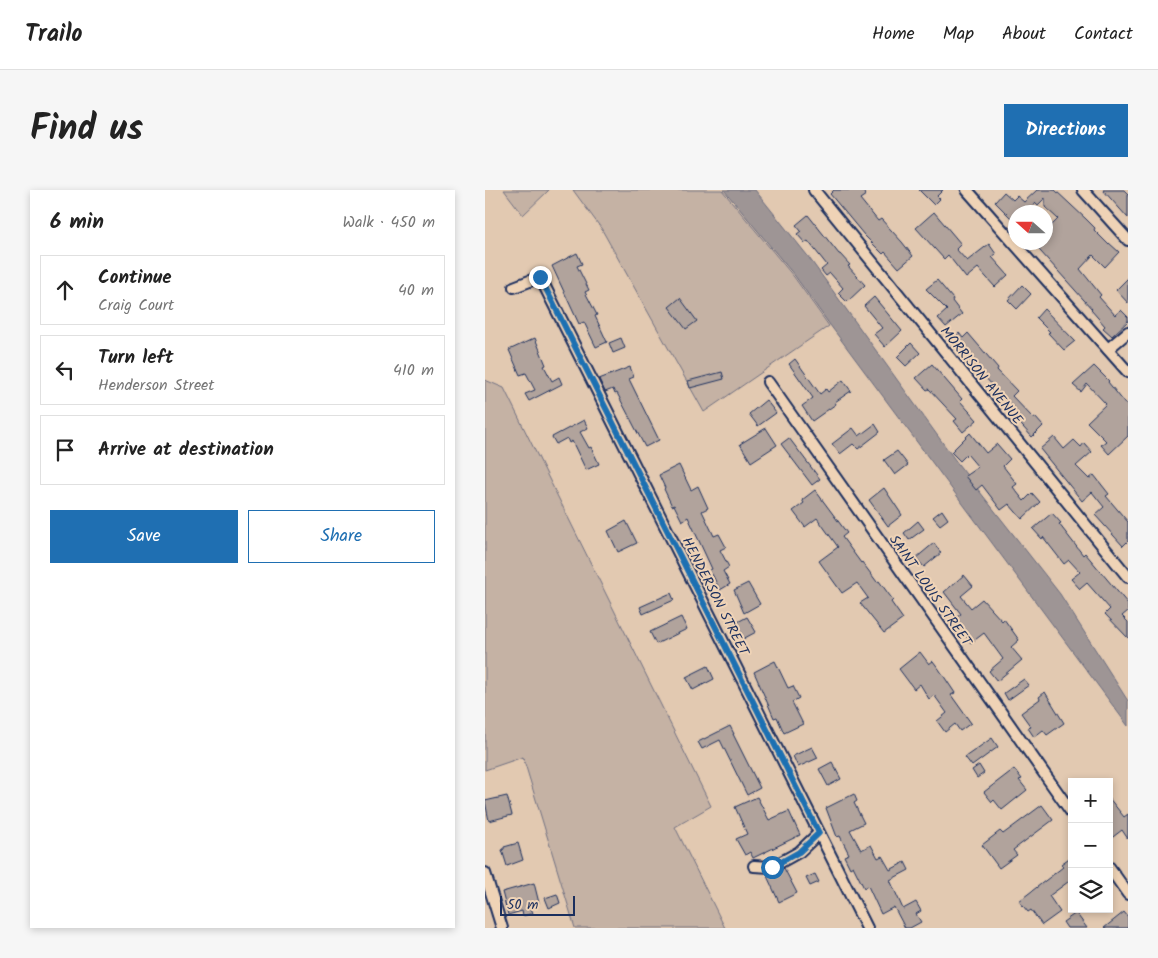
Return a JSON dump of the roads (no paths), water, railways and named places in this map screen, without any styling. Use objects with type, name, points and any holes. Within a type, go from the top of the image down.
[{"type":"street","name":"MORRISON AVENUE","points":[[814,190],[1128,577]]},
{"type":"street","points":[[967,190],[1128,372]]},
{"type":"street","points":[[1083,190],[1128,240]]},
{"type":"street","name":"HENDERSON STREET","points":[[514,287],[540,277],[867,928]]},
{"type":"street","points":[[1108,350],[1128,332]]},
{"type":"street","name":"SAINT LOUIS STREET","points":[[768,382],[1068,808]]},
{"type":"street","points":[[754,866],[772,867],[799,852],[819,833]]},
{"type":"street","points":[[1110,868],[1128,894]]},
{"type":"street","points":[[485,873],[502,928]]}]
